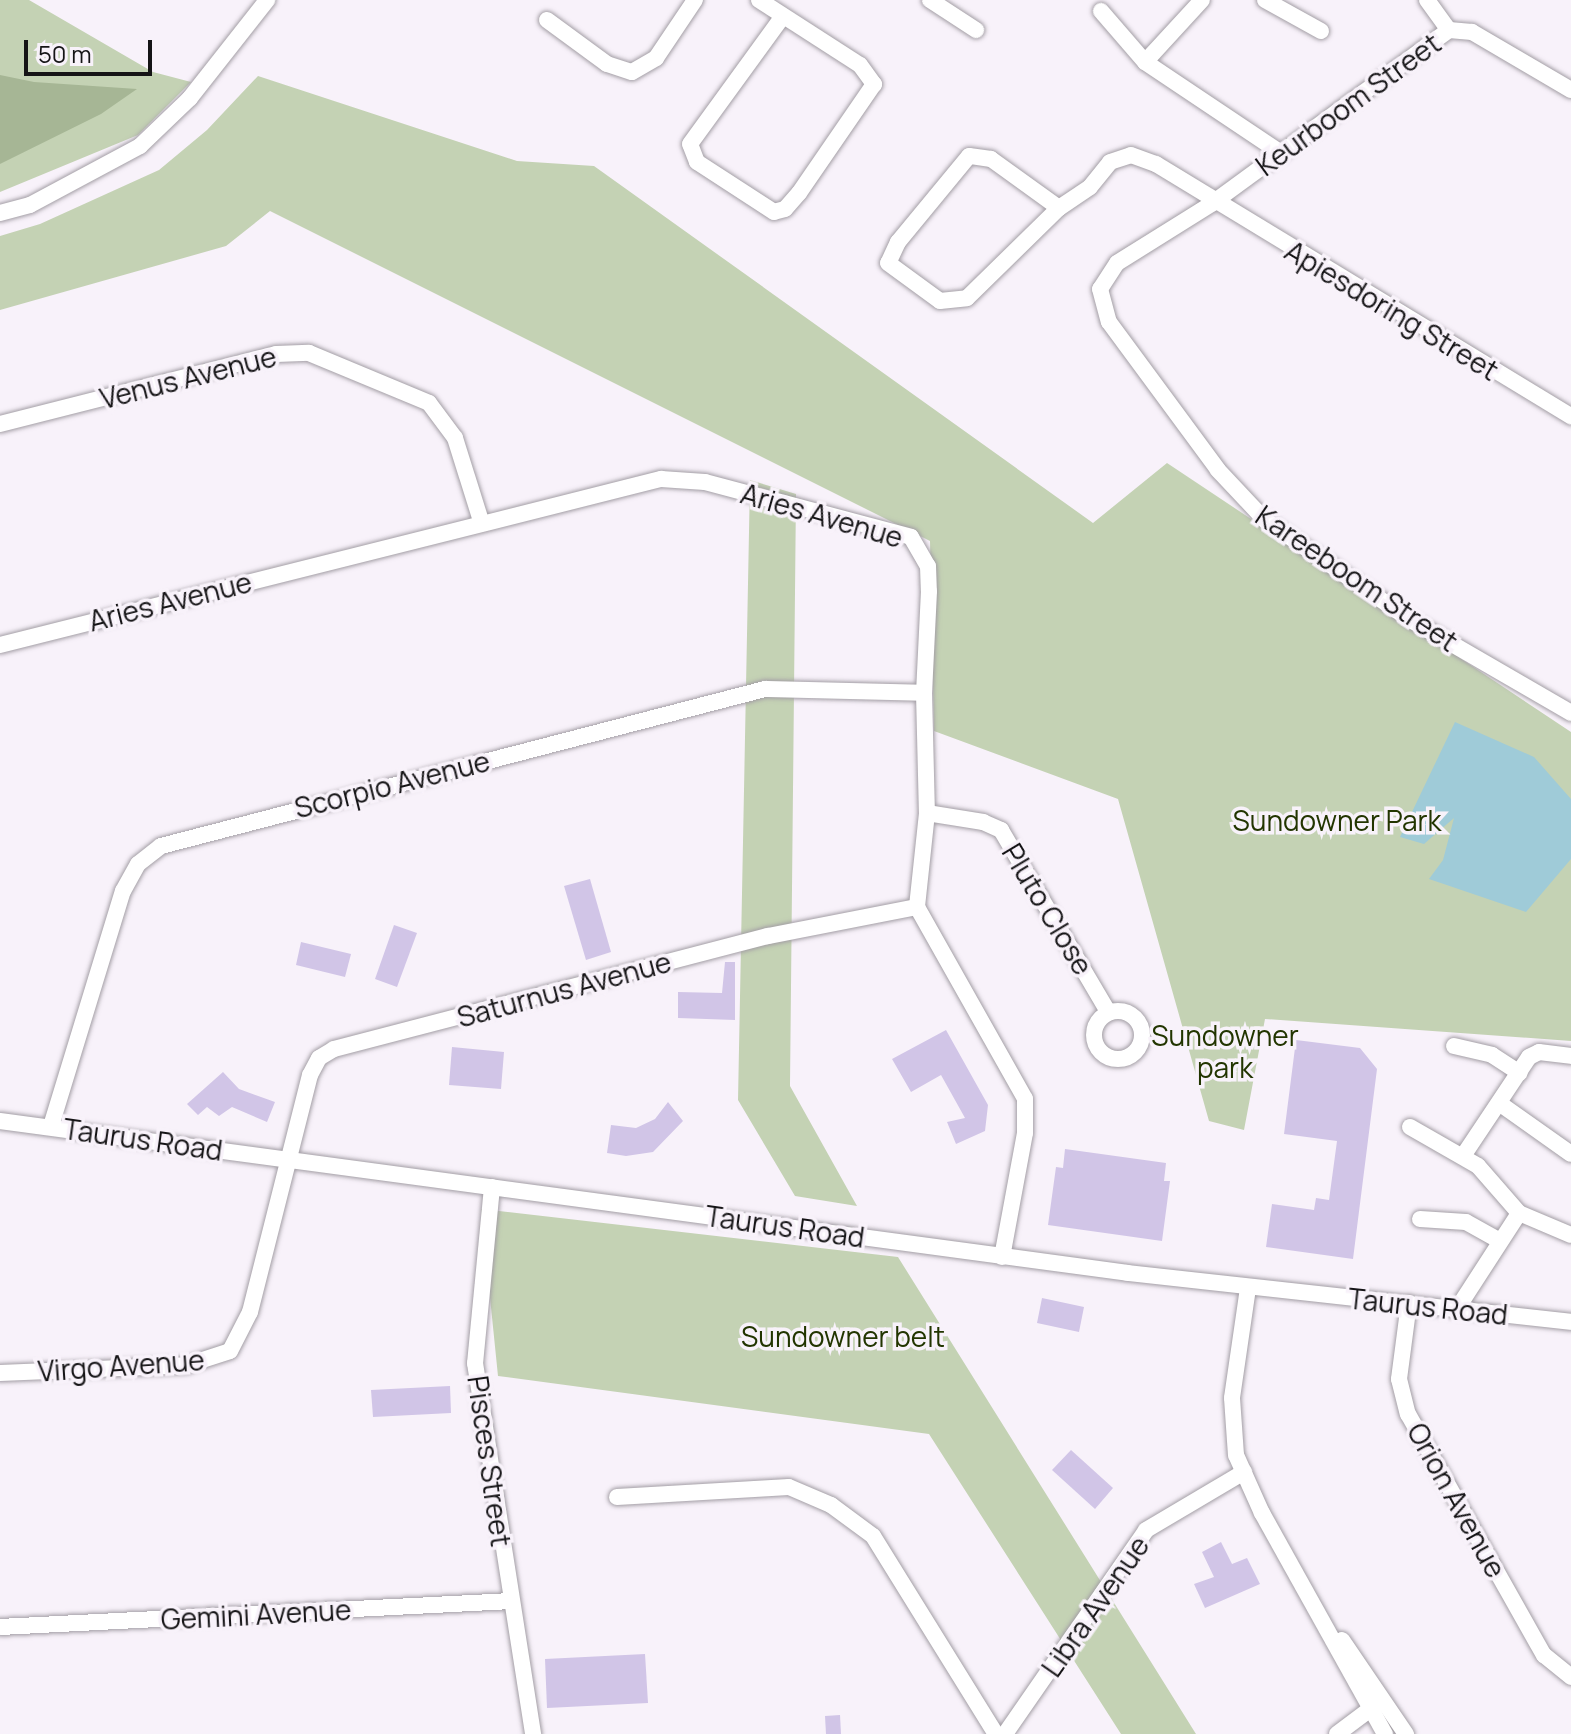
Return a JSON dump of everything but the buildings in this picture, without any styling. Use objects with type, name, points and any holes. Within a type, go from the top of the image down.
[{"type":"street","points":[[0,213],[30,205],[140,146],[190,98],[267,0]]},
{"type":"street","points":[[547,20],[607,64],[632,72],[656,58],[695,0]]},
{"type":"street","points":[[759,0],[860,65],[874,84],[799,193],[785,209],[774,212],[697,162],[690,144],[783,16]]},
{"type":"street","points":[[930,0],[976,30]]},
{"type":"street","points":[[1145,62],[1202,0]]},
{"type":"street","points":[[1265,0],[1321,31]]},
{"type":"street","points":[[1427,0],[1449,30]]},
{"type":"street","points":[[1101,11],[1145,62],[1281,153]]},
{"type":"street","name":"Keurboom Street","points":[[1213,203],[1449,30],[1472,32],[1571,90]]},
{"type":"street","name":"Apiesdoring Street","points":[[1059,208],[1124,155],[1156,164],[1213,203],[1571,416]]},
{"type":"street","points":[[969,156],[991,159],[1059,208],[972,294],[956,303],[940,301],[888,263],[898,242],[969,156]]},
{"type":"street","name":"Kareeboom Street","points":[[1213,203],[1132,252],[1103,278],[1100,297],[1109,322],[1218,470],[1265,520],[1409,619],[1571,713]]},
{"type":"street","name":"Venus Avenue","points":[[0,424],[276,354],[309,353],[429,403],[455,438],[481,521]]},
{"type":"street","name":"Aries Avenue","points":[[0,645],[481,521],[661,479],[684,479],[911,537],[928,566],[924,693],[927,813],[917,907]]},
{"type":"street","name":"Scorpio Avenue","points":[[51,1126],[123,891],[138,864],[161,846],[765,689],[924,693]]},
{"type":"street","name":"Pluto Close","points":[[927,813],[983,822],[1001,830],[1109,1013]]},
{"type":"street","points":[[917,907],[1025,1099],[1025,1133],[1002,1257]]},
{"type":"street","name":"Saturnus Avenue","points":[[291,1160],[313,1065],[341,1046],[768,936],[917,907]]},
{"type":"street","points":[[1454,1046],[1492,1055],[1520,1073]]},
{"type":"street","points":[[1463,1156],[1535,1053],[1571,1056]]},
{"type":"street","points":[[1499,1103],[1571,1154]]},
{"type":"street","name":"Taurus Road","points":[[0,1121],[1002,1257],[1248,1288],[1571,1322]]},
{"type":"street","points":[[1410,1127],[1463,1156],[1519,1213],[1571,1235]]},
{"type":"street","name":"Virgo Avenue","points":[[0,1373],[187,1365],[230,1351],[250,1312],[291,1160]]},
{"type":"street","name":"Pisces Street","points":[[492,1187],[475,1363],[533,1734]]},
{"type":"street","points":[[1457,1309],[1519,1213]]},
{"type":"street","points":[[1420,1219],[1466,1222],[1500,1241]]},
{"type":"street","points":[[1248,1288],[1232,1398],[1236,1455],[1308,1594],[1376,1704],[1406,1734]]},
{"type":"street","name":"Orion Avenue","points":[[1409,1303],[1399,1379],[1408,1414],[1544,1655],[1571,1677]]},
{"type":"street","name":"Libra Avenue","points":[[1005,1734],[1146,1530],[1244,1472]]},
{"type":"street","points":[[617,1497],[789,1487],[831,1505],[873,1536],[996,1734]]},
{"type":"street","name":"Gemini Avenue","points":[[0,1627],[511,1601]]},
{"type":"street","points":[[1337,1734],[1376,1704]]},
{"type":"street","points":[[1376,1704],[1385,1734]]},
{"type":"green space","points":[[0,0],[29,0],[153,72],[191,82],[138,135],[0,192]]},
{"type":"green space","points":[[0,75],[34,82],[137,89],[101,114],[0,164]]},
{"type":"green space","name":"Sundowner Park","points":[[258,76],[517,161],[594,166],[1093,523],[1167,463],[1571,732],[1571,1041],[1265,1019],[1244,1130],[1209,1121],[1118,799],[934,731],[930,541],[270,211],[226,246],[0,310],[0,236],[40,224],[159,170],[207,130]]},
{"type":"green space","points":[[750,480],[796,494],[790,1086],[857,1206],[795,1196],[738,1100]]},
{"type":"green space","name":"Sundowner belt","points":[[481,1209],[898,1257],[1196,1734],[1121,1734],[929,1434],[498,1376]]},
{"type":"water","points":[[1455,722],[1534,757],[1571,799],[1571,859],[1526,912],[1429,879],[1443,860],[1454,818],[1424,844],[1400,837]]},
{"type":"park label","name":"Sundowner park","points":[[1225,1051]]}]
